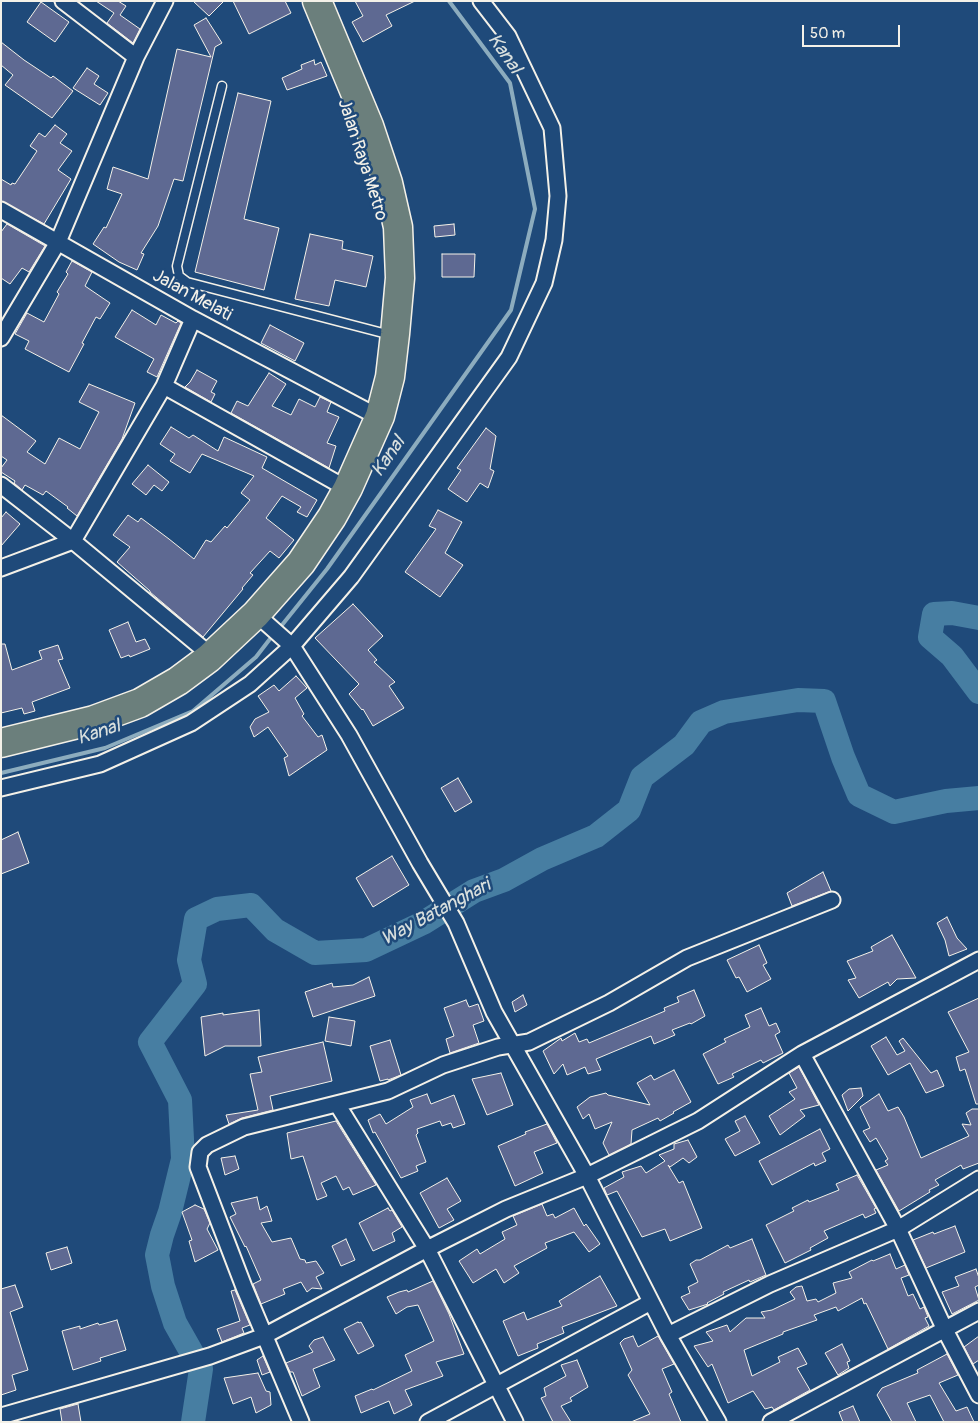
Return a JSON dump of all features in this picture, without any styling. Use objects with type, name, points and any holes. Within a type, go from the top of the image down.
[{"type":"highway","name":"Jalan Raya Metro","points":[[1,732],[90,708],[135,691],[171,671],[202,648],[248,607],[292,556],[322,512],[337,483],[367,411],[376,375],[383,333],[388,280],[385,230],[374,185],[362,150],[302,1]]},
{"type":"highway","points":[[1,743],[94,720],[140,703],[178,681],[262,619],[332,517],[348,488],[380,416],[390,377],[395,334],[400,270],[398,227],[388,184],[369,126],[317,1]]},
{"type":"street","points":[[63,1],[136,57]]},
{"type":"street","points":[[1,338],[58,242],[136,57],[165,1]]},
{"type":"street","points":[[1,788],[100,764],[191,723],[250,684],[351,577],[509,357],[544,283],[554,240],[558,196],[552,128],[508,36],[481,1]]},
{"type":"street","name":"Jalan Melati","points":[[1,210],[193,319],[367,411]]},
{"type":"street","points":[[1,568],[73,541],[164,386],[193,319]]},
{"type":"street","points":[[164,386],[337,483]]},
{"type":"street","points":[[1,485],[73,541],[202,648]]},
{"type":"street","points":[[262,619],[288,642],[349,735],[420,863],[439,892],[456,923],[494,1012],[587,1176],[668,1335],[718,1422]]},
{"type":"street","points":[[300,1422],[198,1167],[200,1152],[213,1142],[244,1127],[388,1091],[443,1065],[498,1047],[529,1042],[609,1003],[687,958],[832,900]]},
{"type":"street","points":[[1,1416],[210,1356],[264,1336],[506,1209],[587,1176],[698,1121],[802,1054],[979,960]]},
{"type":"street","points":[[802,1054],[898,1229],[945,1330],[979,1395]]},
{"type":"street","points":[[337,1104],[427,1249],[515,1422]]},
{"type":"street","points":[[668,1335],[770,1284],[898,1229],[979,1178]]},
{"type":"street","points":[[428,1422],[651,1302]]},
{"type":"street","points":[[771,1422],[979,1311]]},
{"type":"lane","points":[[222,86],[177,266],[179,276],[186,282],[383,333]]},
{"type":"building","points":[[96,1],[118,1],[126,6],[120,15],[140,29],[133,43],[107,23],[114,13]]},
{"type":"building","points":[[193,1],[224,1],[209,16]]},
{"type":"building","points":[[233,1],[285,1],[291,13],[249,34]]},
{"type":"building","points":[[355,1],[415,1],[386,15],[392,26],[363,42],[352,22],[363,16]]},
{"type":"building","points":[[41,2],[69,22],[55,42],[27,22]]},
{"type":"building","points":[[206,18],[222,43],[215,47],[183,181],[174,179],[158,226],[141,253],[144,254],[137,270],[119,262],[93,244],[104,227],[106,228],[122,194],[107,189],[113,167],[148,179],[177,49],[211,57],[194,25]]},
{"type":"building","points":[[1,42],[24,60],[51,78],[53,76],[73,91],[52,118],[5,85],[13,75],[1,65]]},
{"type":"building","points":[[314,60],[315,65],[321,62],[327,76],[287,90],[282,78],[302,69],[301,65]]},
{"type":"building","points":[[87,68],[99,76],[94,84],[108,93],[100,105],[73,88]]},
{"type":"building","points":[[238,93],[271,101],[244,219],[279,228],[264,290],[195,272]]},
{"type":"building","points":[[55,125],[67,134],[60,143],[72,151],[58,170],[71,179],[44,224],[1,201],[1,179],[11,185],[12,183],[15,184],[37,151],[30,146],[39,133],[45,137]]},
{"type":"building","points":[[7,224],[45,246],[29,272],[22,268],[10,284],[1,278],[1,232]]},
{"type":"building","points":[[454,224],[455,235],[435,237],[434,226]]},
{"type":"building","points":[[310,234],[343,241],[342,249],[373,256],[366,287],[335,280],[329,306],[295,299]]},
{"type":"building","points":[[442,254],[475,254],[474,277],[442,277]]},
{"type":"building","points":[[72,261],[92,272],[85,286],[110,303],[100,319],[96,317],[69,372],[25,349],[29,341],[15,334],[27,313],[44,322],[59,294],[57,292],[68,274],[66,272]]},
{"type":"building","points":[[132,310],[156,325],[161,315],[176,323],[178,321],[181,323],[157,377],[147,372],[154,359],[115,337]]},
{"type":"building","points":[[270,325],[304,343],[295,361],[261,343]]},
{"type":"building","points":[[197,370],[217,381],[211,392],[215,394],[211,402],[185,387]]},
{"type":"building","points":[[269,373],[286,384],[272,406],[291,415],[299,399],[315,407],[320,397],[331,402],[327,412],[339,417],[327,443],[336,446],[329,468],[231,413],[237,401],[248,406]]},
{"type":"building","points":[[89,384],[135,403],[122,439],[77,516],[46,491],[43,495],[25,485],[22,490],[14,483],[15,481],[1,472],[1,468],[7,460],[1,456],[1,415],[36,441],[27,452],[45,464],[59,438],[80,449],[99,412],[79,402]]},
{"type":"building","points":[[171,427],[189,438],[193,435],[218,451],[224,437],[267,457],[262,468],[317,500],[307,517],[297,512],[301,507],[282,496],[266,518],[294,540],[279,558],[270,551],[250,573],[253,575],[243,589],[203,637],[117,562],[130,547],[113,535],[128,515],[138,522],[141,518],[194,559],[206,540],[211,542],[225,526],[227,528],[250,500],[241,493],[254,476],[202,454],[190,473],[170,461],[175,454],[160,444]]},
{"type":"building","points":[[486,428],[496,436],[490,469],[494,471],[488,488],[480,483],[467,502],[448,489],[461,470],[457,468]]},
{"type":"building","points":[[148,465],[169,482],[162,491],[154,485],[146,495],[132,484]]},
{"type":"building","points":[[438,510],[462,522],[445,553],[463,565],[440,597],[405,572],[436,529],[429,526]]},
{"type":"building","points":[[6,512],[20,524],[1,546],[1,518]]},
{"type":"building","points":[[353,604],[383,636],[368,650],[377,660],[374,662],[395,682],[389,686],[404,708],[373,726],[363,709],[349,694],[359,684],[315,638]]},
{"type":"building","points":[[128,622],[136,642],[145,639],[150,649],[130,657],[129,655],[121,658],[109,630]]},
{"type":"building","points":[[1,644],[5,644],[12,670],[42,659],[39,651],[58,645],[63,659],[58,660],[70,688],[32,702],[35,711],[24,714],[22,708],[1,713]]},
{"type":"building","points":[[296,676],[307,688],[295,698],[304,714],[302,716],[318,737],[322,735],[327,750],[289,776],[284,758],[288,756],[268,727],[254,737],[250,727],[255,719],[269,712],[258,696],[274,685],[279,691]]},
{"type":"building","points":[[458,778],[472,802],[455,812],[441,788]]},
{"type":"building","points":[[18,832],[29,863],[1,874],[1,840]]},
{"type":"building","points":[[392,856],[409,885],[373,907],[356,878]]},
{"type":"building","points":[[823,872],[831,891],[792,906],[787,893]]},
{"type":"building","points":[[947,917],[957,938],[967,949],[949,956],[945,940],[937,923]]},
{"type":"building","points":[[892,935],[916,978],[897,979],[890,986],[888,982],[859,998],[848,980],[856,978],[847,961],[873,951],[871,947]]},
{"type":"building","points":[[759,945],[767,963],[763,965],[771,979],[747,992],[739,977],[736,978],[727,960]]},
{"type":"building","points":[[369,977],[375,996],[313,1017],[305,992],[332,983],[333,987],[353,985]]},
{"type":"building","points":[[694,990],[705,1016],[691,1024],[672,1030],[675,1035],[654,1044],[651,1036],[596,1059],[601,1070],[588,1074],[585,1067],[567,1075],[563,1064],[554,1074],[543,1051],[561,1038],[562,1041],[575,1033],[579,1042],[587,1039],[589,1043],[665,1011],[664,1008],[679,1002],[677,997]]},
{"type":"building","points":[[523,995],[527,1005],[515,1012],[512,1002]]},
{"type":"building","points":[[979,998],[979,1104],[976,1104],[965,1069],[960,1071],[956,1057],[969,1052],[948,1012]]},
{"type":"building","points":[[466,1000],[469,1007],[478,1004],[484,1021],[473,1025],[479,1043],[450,1053],[446,1039],[454,1036],[444,1008]]},
{"type":"building","points":[[761,1008],[769,1026],[776,1023],[780,1032],[775,1035],[783,1053],[763,1063],[761,1060],[732,1074],[734,1077],[718,1084],[703,1054],[726,1042],[724,1039],[750,1027],[745,1015]]},
{"type":"building","points":[[259,1010],[261,1046],[225,1046],[205,1056],[201,1017]]},
{"type":"building","points":[[329,1017],[355,1021],[351,1046],[325,1041]]},
{"type":"building","points":[[886,1037],[897,1055],[905,1051],[899,1041],[903,1038],[931,1073],[937,1070],[944,1086],[926,1093],[910,1063],[888,1075],[871,1046]]},
{"type":"building","points":[[390,1040],[401,1075],[380,1081],[370,1046]]},
{"type":"building","points":[[323,1042],[332,1081],[270,1096],[273,1110],[242,1118],[229,1124],[226,1115],[258,1110],[250,1074],[262,1072],[258,1057]]},
{"type":"building","points":[[799,1067],[819,1105],[800,1110],[805,1116],[780,1135],[769,1116],[795,1099],[789,1092],[797,1088],[789,1073]]},
{"type":"building","points":[[674,1070],[691,1102],[660,1121],[658,1118],[632,1130],[631,1144],[609,1155],[603,1143],[612,1122],[595,1129],[589,1114],[583,1119],[577,1107],[590,1097],[606,1093],[650,1105],[637,1083],[651,1075],[654,1080]]},
{"type":"building","points":[[501,1073],[513,1105],[487,1115],[472,1079]]},
{"type":"building","points":[[861,1088],[863,1096],[848,1111],[842,1095],[849,1089]]},
{"type":"building","points":[[427,1094],[431,1104],[454,1095],[465,1124],[453,1128],[451,1123],[442,1126],[440,1121],[417,1129],[418,1133],[416,1135],[426,1162],[416,1166],[418,1171],[401,1178],[375,1132],[373,1133],[368,1120],[380,1114],[386,1124],[413,1107],[410,1100]]},
{"type":"building","points":[[879,1094],[888,1111],[898,1107],[921,1158],[969,1136],[962,1124],[971,1125],[966,1113],[972,1109],[979,1109],[979,1163],[963,1169],[961,1165],[935,1180],[939,1185],[899,1211],[876,1170],[888,1165],[885,1161],[888,1159],[876,1138],[870,1142],[863,1131],[870,1128],[860,1107]]},
{"type":"building","points":[[745,1116],[760,1143],[735,1156],[725,1139],[740,1131],[735,1121]]},
{"type":"building","points":[[336,1121],[376,1185],[353,1195],[349,1187],[343,1190],[336,1176],[321,1183],[327,1196],[317,1200],[303,1156],[291,1159],[287,1133]]},
{"type":"building","points":[[547,1124],[557,1143],[534,1152],[543,1173],[515,1186],[498,1146],[526,1134],[525,1132]]},
{"type":"building","points":[[820,1129],[830,1149],[822,1153],[826,1161],[815,1166],[814,1163],[772,1185],[759,1161]]},
{"type":"building","points":[[688,1140],[697,1157],[689,1163],[683,1158],[670,1167],[668,1165],[679,1183],[683,1181],[702,1228],[670,1241],[665,1229],[642,1237],[617,1191],[607,1195],[604,1188],[624,1177],[622,1172],[641,1166],[646,1173],[665,1161],[659,1155],[674,1149],[674,1144]]},
{"type":"building","points":[[235,1156],[239,1169],[225,1175],[221,1158]]},
{"type":"building","points":[[857,1175],[876,1208],[874,1209],[876,1213],[865,1218],[863,1214],[824,1231],[828,1238],[810,1248],[811,1250],[785,1263],[766,1225],[794,1211],[792,1208],[808,1200],[809,1202],[839,1190],[836,1184]]},
{"type":"building","points":[[447,1178],[461,1201],[447,1209],[454,1220],[439,1228],[420,1193]]},
{"type":"building","points":[[257,1197],[260,1210],[267,1206],[272,1221],[261,1223],[272,1242],[291,1238],[300,1259],[305,1260],[306,1263],[316,1261],[324,1273],[316,1277],[322,1289],[312,1288],[307,1292],[301,1282],[283,1289],[285,1294],[261,1304],[253,1284],[261,1280],[246,1246],[230,1217],[236,1214],[231,1203]]},
{"type":"building","points":[[542,1204],[547,1216],[553,1214],[555,1218],[574,1208],[584,1226],[586,1224],[600,1244],[589,1252],[574,1232],[545,1243],[547,1248],[514,1266],[519,1273],[504,1283],[496,1269],[473,1283],[459,1261],[477,1249],[480,1254],[505,1239],[502,1232],[517,1225],[513,1216]]},
{"type":"building","points":[[195,1205],[204,1209],[210,1223],[207,1229],[218,1250],[195,1262],[189,1241],[192,1240],[182,1212]]},
{"type":"building","points":[[388,1208],[390,1211],[392,1210],[402,1227],[392,1233],[395,1241],[373,1251],[359,1223]]},
{"type":"building","points":[[955,1226],[965,1252],[926,1268],[913,1240]]},
{"type":"building","points":[[346,1239],[355,1260],[341,1266],[332,1246]]},
{"type":"building","points":[[752,1239],[766,1275],[750,1282],[749,1280],[723,1292],[724,1294],[708,1304],[689,1310],[681,1297],[690,1293],[688,1287],[698,1282],[690,1264],[728,1245],[730,1248]]},
{"type":"building","points":[[67,1247],[72,1263],[51,1270],[46,1253]]},
{"type":"building","points":[[890,1254],[896,1269],[905,1265],[909,1275],[901,1278],[908,1296],[913,1294],[920,1309],[924,1307],[928,1317],[925,1318],[929,1326],[888,1349],[862,1298],[838,1311],[836,1307],[814,1315],[817,1320],[783,1332],[783,1334],[744,1350],[752,1376],[780,1362],[778,1357],[798,1348],[807,1364],[797,1368],[810,1390],[774,1410],[772,1407],[765,1409],[753,1391],[728,1403],[712,1364],[708,1367],[694,1346],[713,1341],[706,1332],[727,1325],[730,1332],[746,1318],[765,1318],[761,1312],[772,1310],[795,1299],[790,1292],[796,1287],[802,1286],[807,1301],[816,1299],[818,1302],[836,1293],[833,1283],[852,1278],[849,1272],[872,1260]]},
{"type":"building","points":[[976,1269],[979,1285],[975,1287],[979,1300],[952,1314],[942,1292],[959,1286],[955,1277]]},
{"type":"building","points":[[600,1276],[617,1306],[562,1327],[564,1333],[537,1344],[538,1348],[518,1356],[503,1321],[524,1312],[527,1320],[562,1306],[559,1301]]},
{"type":"building","points":[[433,1281],[449,1314],[464,1354],[436,1362],[443,1376],[405,1390],[412,1405],[394,1414],[389,1401],[361,1413],[355,1396],[373,1390],[412,1371],[405,1355],[434,1341],[418,1305],[407,1307],[396,1314],[387,1297],[407,1290],[408,1292]]},
{"type":"building","points":[[15,1285],[23,1307],[10,1312],[28,1370],[12,1375],[16,1390],[1,1395],[1,1289]]},
{"type":"building","points":[[235,1290],[250,1325],[242,1328],[244,1333],[222,1342],[217,1329],[240,1321],[231,1291]]},
{"type":"building","points":[[117,1320],[126,1350],[100,1358],[101,1361],[73,1370],[62,1331],[80,1326],[80,1329],[98,1323],[99,1325]]},
{"type":"building","points":[[361,1322],[374,1346],[358,1354],[344,1329]]},
{"type":"building","points":[[633,1336],[638,1347],[658,1336],[674,1364],[662,1369],[672,1392],[669,1394],[681,1422],[631,1422],[650,1414],[628,1375],[632,1370],[620,1343],[624,1339]]},
{"type":"building","points":[[979,1336],[979,1360],[973,1364],[964,1347]]},
{"type":"building","points":[[323,1337],[335,1360],[313,1369],[320,1387],[302,1396],[293,1372],[290,1372],[286,1363],[313,1352],[309,1346],[314,1340]]},
{"type":"building","points":[[842,1344],[850,1361],[847,1362],[849,1368],[838,1375],[825,1353]]},
{"type":"building","points":[[947,1354],[958,1375],[939,1383],[956,1411],[967,1407],[974,1422],[944,1422],[930,1395],[907,1403],[916,1422],[892,1422],[877,1395],[882,1388],[918,1373],[917,1370]]},
{"type":"building","points":[[263,1356],[270,1372],[262,1375],[257,1360]]},
{"type":"building","points":[[577,1360],[588,1387],[570,1398],[572,1401],[561,1406],[571,1422],[553,1422],[541,1398],[546,1396],[544,1388],[566,1376],[561,1365]]},
{"type":"building","points":[[258,1373],[266,1391],[270,1392],[271,1405],[256,1413],[251,1397],[233,1404],[224,1378]]},
{"type":"building","points":[[78,1404],[81,1422],[62,1422],[60,1409]]},
{"type":"building","points":[[853,1406],[860,1422],[843,1422],[839,1412]]},
{"type":"waterway","name":"Kanal","points":[[278,630],[327,569],[511,310],[535,209],[510,83],[449,1]]},
{"type":"waterway","name":"Way Batanghari","points":[[979,618],[952,613],[934,614],[930,637],[952,656],[979,692]]},
{"type":"waterway","name":"Kanal","points":[[1,773],[105,748],[193,711],[256,657],[273,635]]},
{"type":"waterway","name":"Way Batanghari","points":[[193,1422],[201,1369],[175,1323],[163,1286],[157,1255],[183,1159],[180,1100],[150,1042],[195,984],[189,960],[196,919],[217,909],[251,905],[275,930],[315,953],[366,950],[423,923],[474,891],[504,880],[542,859],[596,836],[629,810],[642,777],[684,745],[701,722],[724,712],[798,700],[824,701],[843,757],[859,795],[894,812],[946,801],[979,798]]}]
